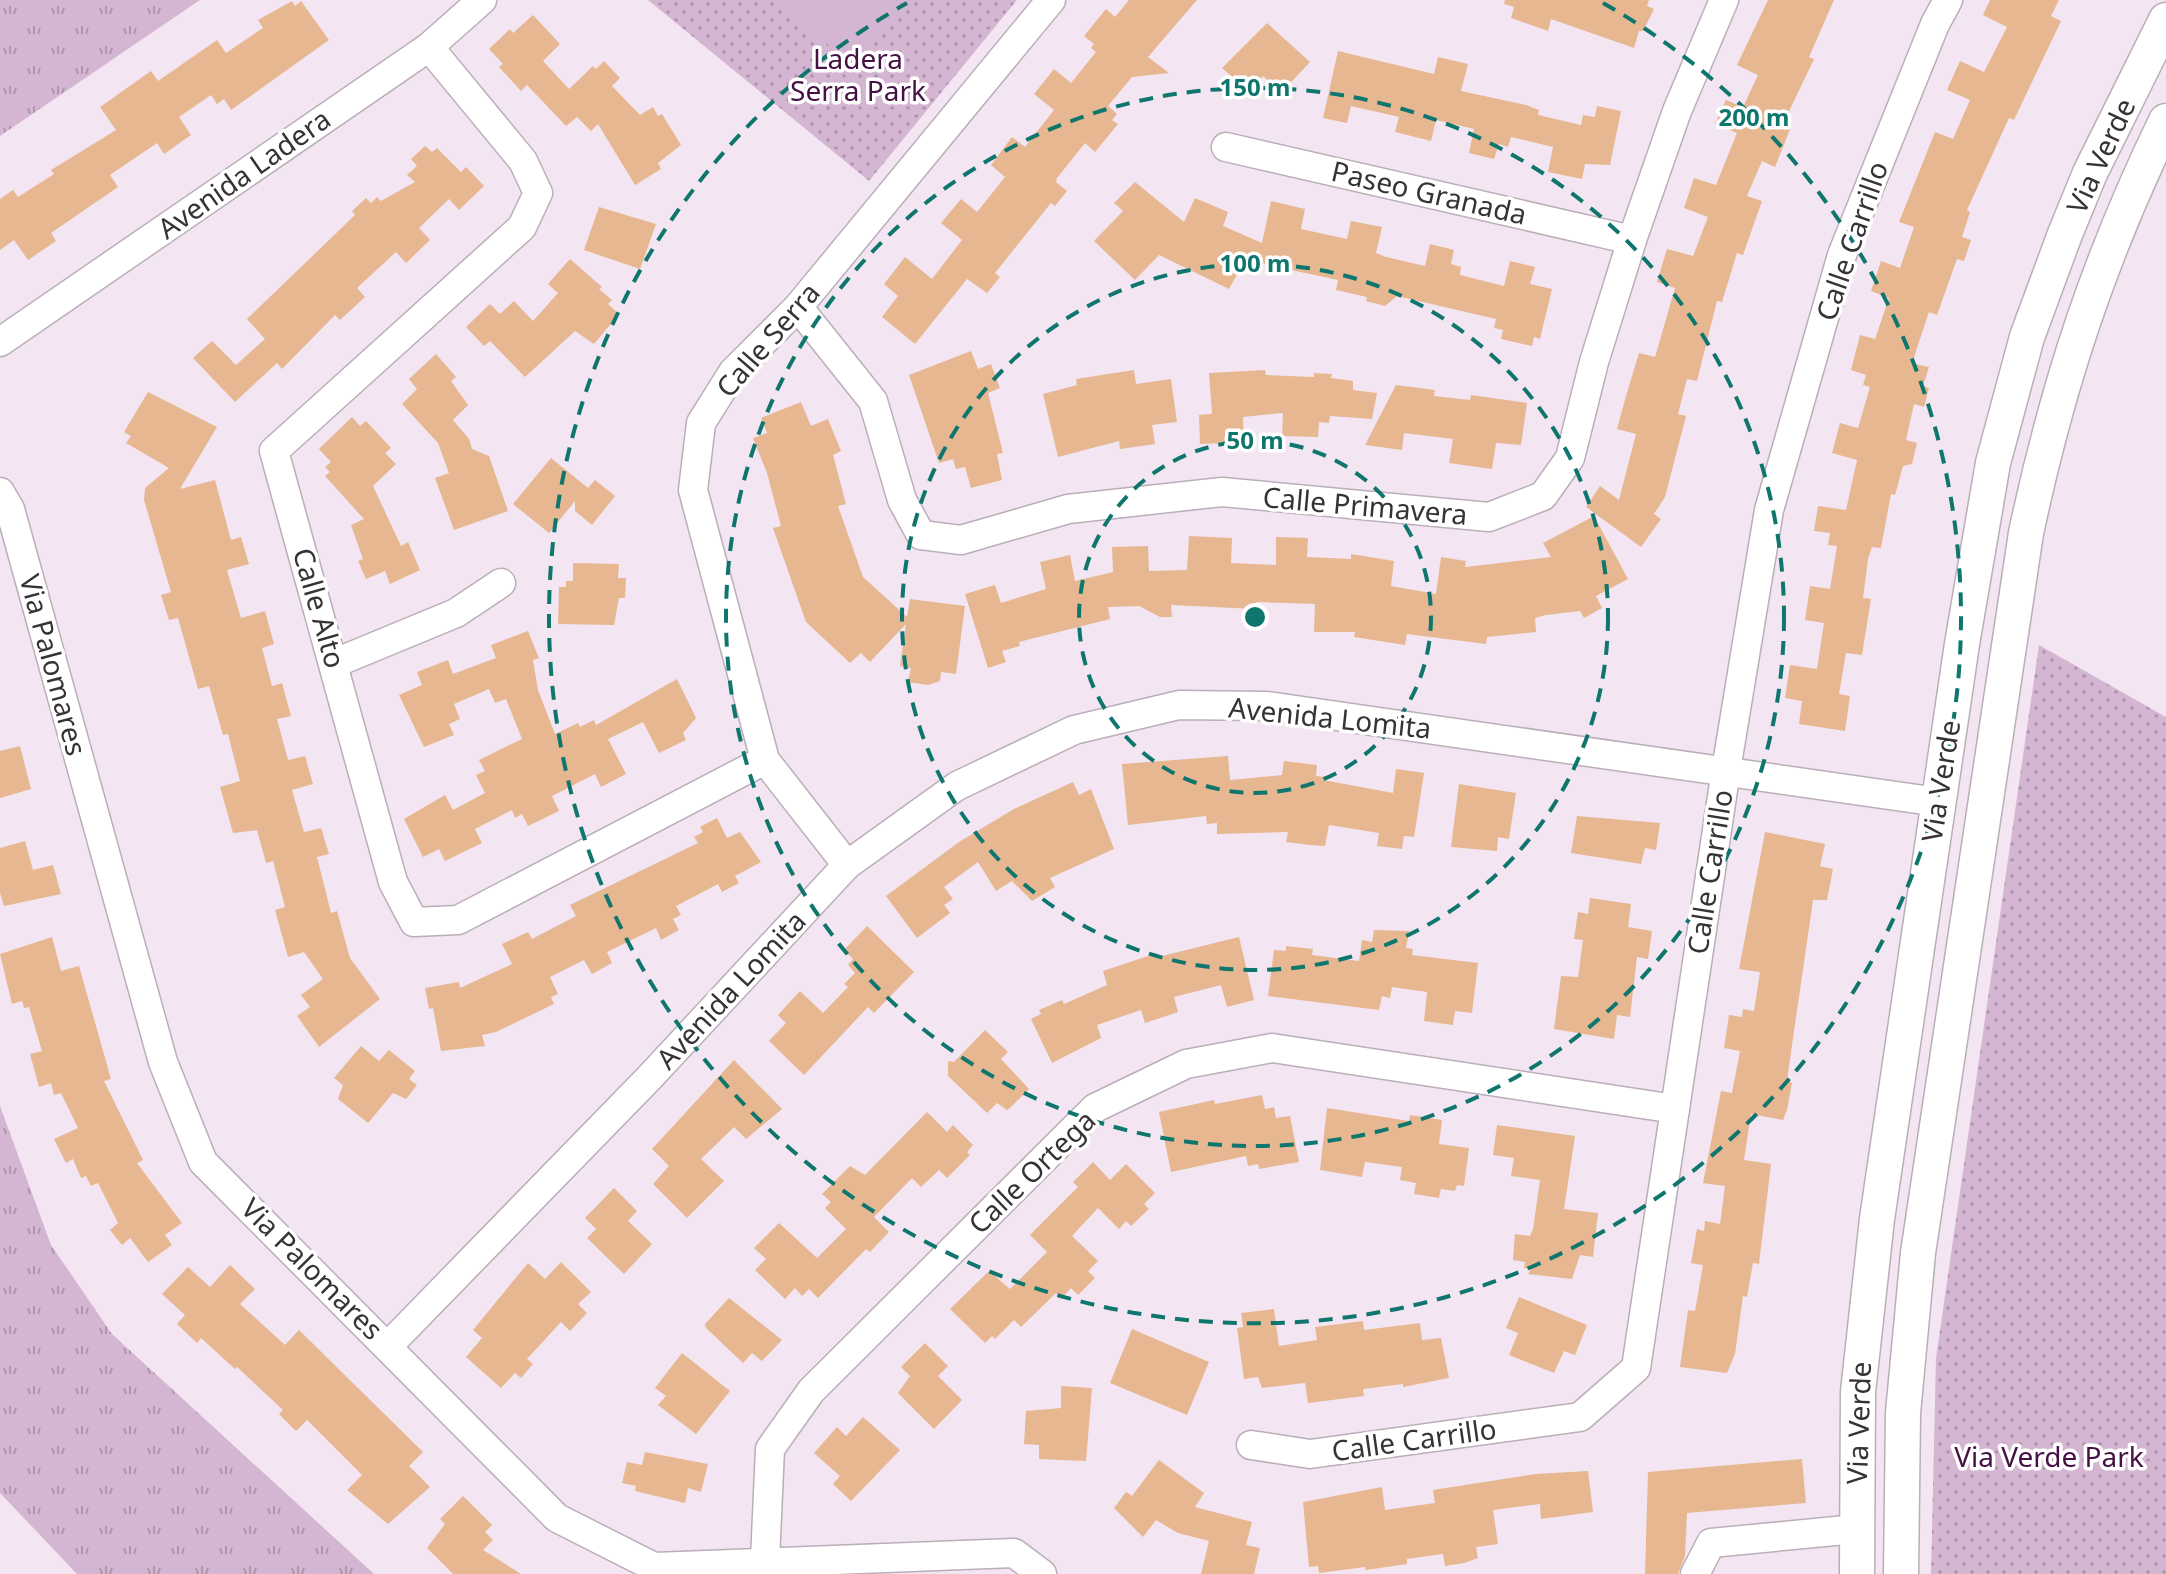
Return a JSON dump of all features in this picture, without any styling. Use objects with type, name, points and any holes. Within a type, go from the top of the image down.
[{"type":"main road","name":"Via Verde","points":[[1857,1574],[1859,1376],[1877,1219],[1938,802],[1993,463],[2027,337],[2090,173],[2166,20]]},
{"type":"main road","name":"Via Verde","points":[[1901,1574],[1903,1413],[1918,1253],[2026,533],[2050,423],[2079,328],[2110,245],[2166,121]]},
{"type":"main road","points":[[1938,802],[1983,807]]},
{"type":"street","name":"Avenida Ladera","points":[[0,342],[429,47],[482,0]]},
{"type":"street","name":"Calle Serra","points":[[847,865],[765,760],[693,490],[701,423],[733,372],[798,307],[1051,0]]},
{"type":"street","name":"Calle Primavera","points":[[798,307],[873,401],[902,500],[921,535],[961,540],[1068,509],[1222,492],[1489,517],[1543,496],[1570,458],[1594,362],[1632,240],[1677,111],[1724,0]]},
{"type":"street","name":"Calle Carrillo","points":[[1251,1445],[1310,1454],[1580,1417],[1636,1368],[1726,770],[1769,510],[1838,270],[1935,24],[1948,0]]},
{"type":"street","name":"Calle Alto","points":[[429,47],[523,161],[538,193],[522,227],[274,451],[393,882],[414,922],[458,920],[765,760]]},
{"type":"street","name":"Paseo Granada","points":[[1226,147],[1632,240]]},
{"type":"street","name":"Via Palomares","points":[[0,492],[10,509],[163,1062],[203,1162],[389,1345],[557,1518],[654,1567],[765,1560],[1014,1553],[1042,1574]]},
{"type":"street","points":[[335,663],[456,613],[501,583]]},
{"type":"street","name":"Avenida Lomita","points":[[389,1345],[650,1077],[847,865],[957,786],[1074,730],[1179,705],[1267,706],[1938,802]]},
{"type":"street","name":"Calle Ortega","points":[[765,1560],[770,1449],[811,1391],[1095,1108],[1186,1064],[1272,1048],[1675,1109]]},
{"type":"street","points":[[1695,1574],[1711,1543],[1856,1529]]},
{"type":"green space","points":[[0,0],[200,0],[0,136]]},
{"type":"green space","name":"Ladera Serra Park","points":[[648,0],[1017,0],[869,181]]},
{"type":"green space","points":[[773,0],[904,0],[852,64]]},
{"type":"green space","name":"Via Verde Park","points":[[2039,645],[2166,717],[2166,1574],[1931,1574],[1936,1358]]},
{"type":"green space","points":[[0,1106],[51,1245],[112,1334],[374,1574],[77,1574],[0,1493]]},
{"type":"building","points":[[1129,0],[1197,0],[1148,57],[1169,73],[1132,77],[1108,106],[1117,114],[1112,120],[1118,124],[1095,152],[1085,143],[1057,178],[1056,182],[1067,191],[1055,206],[1051,203],[995,273],[1000,277],[987,293],[967,279],[915,344],[882,317],[898,296],[884,284],[905,257],[932,279],[962,240],[941,223],[961,199],[977,212],[1005,177],[991,165],[1012,137],[1025,147],[1054,110],[1034,94],[1054,69],[1071,83],[1096,52],[1091,48],[1094,44],[1084,36],[1106,9],[1115,17]]},
{"type":"building","points":[[1505,0],[1649,0],[1647,6],[1654,9],[1643,31],[1639,31],[1634,48],[1551,19],[1548,31],[1511,18],[1514,7],[1504,4]]},
{"type":"building","points":[[1768,0],[1834,0],[1809,57],[1814,59],[1783,124],[1791,127],[1775,167],[1762,161],[1747,196],[1762,201],[1743,255],[1737,253],[1722,302],[1717,301],[1697,381],[1687,379],[1678,414],[1686,416],[1665,497],[1654,514],[1661,519],[1641,547],[1586,507],[1600,486],[1619,500],[1636,434],[1617,429],[1639,353],[1655,357],[1675,288],[1657,282],[1667,249],[1693,256],[1708,217],[1684,208],[1694,178],[1716,185],[1737,133],[1715,124],[1726,100],[1743,107],[1758,75],[1737,65]]},
{"type":"building","points":[[1990,0],[2059,0],[2051,16],[2061,21],[2014,120],[2009,118],[1967,210],[1970,212],[1962,237],[1971,240],[1964,261],[1957,259],[1937,315],[1929,312],[1913,360],[1915,364],[1929,367],[1923,386],[1929,388],[1924,407],[1914,404],[1906,440],[1917,443],[1912,464],[1903,466],[1895,495],[1891,494],[1881,548],[1872,547],[1868,559],[1863,598],[1871,599],[1862,655],[1846,653],[1839,694],[1850,696],[1845,731],[1799,724],[1802,701],[1785,698],[1790,665],[1817,669],[1824,623],[1805,620],[1810,586],[1830,589],[1837,546],[1828,545],[1830,533],[1814,531],[1818,506],[1846,510],[1857,460],[1832,453],[1840,423],[1858,428],[1870,387],[1863,385],[1866,375],[1851,370],[1860,335],[1875,339],[1889,298],[1871,291],[1881,261],[1900,268],[1914,227],[1899,222],[1935,132],[1953,139],[1970,100],[1947,90],[1960,61],[1984,72],[2007,27],[1983,15]]},
{"type":"building","points":[[292,1],[295,6],[301,1],[329,40],[231,110],[224,99],[217,104],[211,95],[179,117],[191,135],[164,154],[157,143],[110,175],[118,187],[51,233],[56,241],[28,260],[14,240],[0,250],[0,199],[13,190],[18,197],[54,174],[51,170],[116,130],[100,107],[151,71],[158,81],[217,40],[226,53],[263,28],[258,20]]},
{"type":"building","points":[[533,15],[560,44],[543,61],[569,89],[593,66],[596,69],[604,61],[620,78],[612,86],[640,115],[653,107],[658,116],[662,114],[681,145],[658,163],[661,169],[635,185],[598,124],[591,131],[577,117],[566,126],[527,85],[521,91],[499,67],[503,64],[489,49],[510,29],[513,33]]},
{"type":"building","points":[[1267,23],[1310,62],[1281,93],[1263,76],[1249,92],[1222,68]]},
{"type":"building","points":[[1338,51],[1434,74],[1438,57],[1468,64],[1461,91],[1526,105],[1539,110],[1538,115],[1581,125],[1583,115],[1595,117],[1597,106],[1621,111],[1610,165],[1585,164],[1582,179],[1548,172],[1553,147],[1511,137],[1508,147],[1499,144],[1494,159],[1469,153],[1474,129],[1436,120],[1431,141],[1395,132],[1399,117],[1351,106],[1347,123],[1323,118]]},
{"type":"building","points":[[425,146],[432,152],[437,148],[461,172],[466,167],[484,186],[459,210],[449,199],[419,228],[430,240],[406,263],[396,252],[357,288],[365,297],[340,320],[335,315],[282,369],[277,363],[235,402],[193,358],[212,341],[236,365],[265,339],[247,319],[355,215],[352,211],[366,198],[371,203],[377,197],[381,201],[415,182],[407,175],[417,166],[411,159]]},
{"type":"building","points":[[1135,182],[1184,222],[1195,198],[1228,212],[1223,226],[1262,243],[1271,201],[1305,209],[1301,229],[1347,239],[1351,221],[1382,227],[1376,253],[1386,257],[1425,266],[1430,244],[1454,250],[1451,264],[1461,267],[1460,275],[1504,286],[1510,261],[1535,267],[1530,284],[1552,289],[1540,339],[1534,337],[1532,346],[1501,339],[1503,330],[1494,328],[1496,319],[1397,296],[1385,306],[1366,301],[1367,297],[1336,290],[1338,280],[1245,260],[1229,289],[1159,255],[1135,280],[1094,241],[1123,211],[1114,203]]},
{"type":"building","points":[[599,207],[656,224],[640,269],[584,250]]},
{"type":"building","points":[[570,259],[602,287],[599,289],[612,300],[608,304],[619,314],[594,344],[575,331],[525,377],[490,341],[484,346],[466,327],[490,304],[500,314],[514,301],[533,321],[558,293],[548,284]]},
{"type":"building","points":[[971,351],[978,369],[991,364],[1000,388],[988,393],[1003,453],[997,454],[1002,480],[971,488],[965,467],[956,469],[953,459],[939,463],[909,375]]},
{"type":"building","points":[[436,354],[456,377],[451,381],[468,405],[453,420],[469,439],[472,449],[489,456],[508,511],[454,530],[435,478],[449,473],[438,443],[402,404],[417,389],[409,379]]},
{"type":"building","points":[[1134,370],[1136,384],[1171,379],[1177,422],[1152,425],[1155,444],[1120,449],[1119,441],[1058,457],[1043,394],[1077,385],[1076,379]]},
{"type":"building","points":[[1265,370],[1266,375],[1314,377],[1314,373],[1332,374],[1331,378],[1353,381],[1353,390],[1377,393],[1372,419],[1330,416],[1329,423],[1319,422],[1318,437],[1282,436],[1283,413],[1243,417],[1244,442],[1200,444],[1199,415],[1212,414],[1209,373]]},
{"type":"building","points":[[1396,385],[1435,390],[1434,396],[1470,400],[1471,395],[1527,403],[1521,445],[1496,443],[1492,469],[1449,463],[1453,439],[1404,433],[1402,450],[1365,445]]},
{"type":"building","points":[[148,392],[217,427],[180,489],[215,480],[231,540],[241,537],[249,564],[227,570],[241,618],[265,611],[274,644],[262,648],[272,686],[282,683],[291,716],[277,719],[288,760],[305,756],[313,784],[292,790],[304,832],[321,828],[329,854],[317,857],[331,913],[337,911],[350,958],[380,999],[319,1047],[297,1016],[310,1007],[301,995],[323,979],[304,952],[288,957],[275,910],[285,907],[273,861],[266,863],[257,830],[233,833],[220,787],[240,781],[228,734],[223,735],[209,686],[198,689],[178,618],[169,620],[161,595],[171,592],[144,500],[145,488],[169,468],[126,443],[131,436],[124,432]]},
{"type":"building","points":[[801,402],[811,426],[828,419],[841,451],[833,455],[846,504],[838,506],[863,577],[907,617],[910,599],[965,606],[956,674],[941,672],[940,681],[928,685],[908,682],[911,668],[900,666],[906,624],[870,662],[861,653],[850,663],[806,622],[773,528],[781,526],[767,473],[753,438],[767,433],[761,418]]},
{"type":"building","points":[[352,417],[360,426],[366,421],[391,448],[385,453],[396,464],[373,486],[401,546],[408,542],[420,570],[390,584],[385,571],[366,579],[358,561],[363,559],[351,525],[364,519],[325,476],[330,472],[325,467],[331,462],[319,449]]},
{"type":"building","points":[[551,458],[588,488],[595,480],[615,496],[592,525],[575,511],[575,501],[549,533],[513,504]]},
{"type":"building","points":[[1594,516],[1628,579],[1596,596],[1602,608],[1584,618],[1580,611],[1546,615],[1535,618],[1536,632],[1487,637],[1486,644],[1407,634],[1405,645],[1354,637],[1355,632],[1314,632],[1315,604],[1256,602],[1255,609],[1171,605],[1172,617],[1160,617],[1139,606],[1108,607],[1110,619],[1019,642],[1020,646],[1002,651],[1006,662],[988,668],[965,594],[995,585],[1001,603],[1046,589],[1040,562],[1070,555],[1075,581],[1113,572],[1112,547],[1148,546],[1149,571],[1187,570],[1189,536],[1232,538],[1231,563],[1276,565],[1276,537],[1308,538],[1307,557],[1351,559],[1351,554],[1394,561],[1391,586],[1436,594],[1441,557],[1466,561],[1465,567],[1551,557],[1543,543]]},
{"type":"building","points":[[573,563],[619,564],[618,578],[626,578],[625,598],[619,598],[614,625],[558,624],[559,587],[566,587],[566,581],[573,581]]},
{"type":"building","points":[[528,631],[539,658],[533,660],[538,690],[555,734],[578,723],[580,727],[594,720],[596,725],[677,679],[696,718],[683,733],[686,740],[659,753],[643,722],[608,739],[626,774],[601,787],[595,774],[552,796],[559,811],[528,826],[522,814],[515,818],[512,810],[475,829],[482,843],[445,861],[439,849],[423,857],[404,819],[445,795],[453,810],[485,793],[476,775],[485,771],[479,760],[522,739],[506,699],[495,703],[489,689],[454,704],[460,719],[449,724],[454,735],[424,747],[399,695],[422,685],[417,672],[448,660],[453,674],[496,658],[491,645]]},
{"type":"building","points":[[20,746],[31,789],[0,798],[0,751]]},
{"type":"building","points":[[1228,756],[1230,780],[1282,775],[1284,761],[1317,765],[1316,776],[1324,777],[1323,780],[1393,793],[1396,769],[1424,773],[1414,837],[1404,836],[1402,849],[1377,846],[1379,833],[1329,825],[1325,846],[1286,842],[1288,832],[1217,834],[1217,823],[1207,824],[1206,816],[1128,825],[1122,764]]},
{"type":"building","points":[[1073,782],[1079,795],[1091,789],[1114,849],[1050,878],[1055,887],[1032,901],[1012,881],[996,891],[978,862],[944,887],[953,899],[944,905],[950,913],[917,938],[886,896],[959,842],[1014,809]]},
{"type":"building","points":[[1459,784],[1516,793],[1509,839],[1498,837],[1497,851],[1451,847]]},
{"type":"building","points":[[1577,816],[1660,823],[1656,850],[1645,848],[1641,864],[1571,853]]},
{"type":"building","points":[[717,818],[727,838],[740,832],[761,862],[735,876],[739,883],[722,892],[718,884],[676,906],[681,915],[673,919],[679,930],[661,940],[656,928],[607,952],[612,963],[592,974],[584,960],[550,977],[558,994],[551,997],[554,1004],[496,1032],[482,1035],[485,1046],[441,1051],[433,1008],[429,1009],[425,988],[459,982],[460,988],[512,964],[502,944],[528,932],[532,939],[576,916],[570,905],[698,843],[694,837],[703,832],[700,827]]},
{"type":"building","points":[[1765,832],[1825,844],[1820,866],[1833,869],[1827,900],[1813,900],[1787,1080],[1792,1083],[1787,1110],[1783,1120],[1751,1114],[1744,1160],[1771,1164],[1759,1264],[1753,1263],[1747,1297],[1743,1296],[1735,1354],[1727,1373],[1680,1367],[1688,1310],[1695,1311],[1703,1265],[1691,1263],[1697,1229],[1704,1231],[1705,1221],[1720,1224],[1725,1186],[1703,1183],[1721,1091],[1732,1093],[1740,1051],[1724,1048],[1729,1015],[1742,1017],[1743,1009],[1754,1011],[1760,972],[1739,969]]},
{"type":"building","points":[[25,841],[33,870],[53,865],[61,894],[4,906],[0,893],[0,848]]},
{"type":"building","points":[[1590,898],[1631,904],[1628,927],[1652,931],[1648,959],[1637,957],[1630,1017],[1617,1015],[1614,1039],[1554,1029],[1561,976],[1578,977],[1583,940],[1574,939],[1578,912],[1588,914]]},
{"type":"building","points":[[867,926],[914,972],[874,1013],[868,1007],[804,1075],[769,1041],[786,1023],[778,1015],[800,991],[823,1013],[848,987],[844,984],[855,973],[848,965],[853,959],[844,950]]},
{"type":"building","points":[[1374,930],[1409,931],[1406,948],[1413,949],[1412,955],[1478,963],[1472,1013],[1455,1011],[1453,1025],[1424,1021],[1427,992],[1392,987],[1390,998],[1382,996],[1379,1010],[1268,996],[1274,950],[1286,951],[1286,946],[1313,949],[1312,955],[1359,961],[1362,940],[1372,942]]},
{"type":"building","points":[[52,937],[61,971],[79,966],[111,1079],[104,1081],[143,1160],[137,1163],[182,1223],[165,1235],[172,1245],[148,1262],[130,1238],[122,1245],[110,1230],[118,1223],[98,1183],[91,1186],[86,1176],[81,1178],[73,1159],[66,1163],[54,1139],[78,1128],[61,1093],[54,1095],[51,1083],[39,1087],[30,1054],[42,1051],[29,1007],[24,1008],[22,1001],[12,1004],[0,954]]},
{"type":"building","points":[[1239,937],[1254,1000],[1227,1007],[1221,985],[1174,997],[1178,1012],[1145,1023],[1141,1010],[1097,1025],[1101,1038],[1052,1063],[1031,1019],[1041,1014],[1039,1010],[1062,1000],[1064,1004],[1107,985],[1103,971],[1157,953],[1158,957]]},
{"type":"building","points":[[985,1030],[1008,1052],[1001,1059],[1029,1089],[1007,1110],[997,1103],[987,1113],[948,1076],[948,1061],[954,1062]]},
{"type":"building","points":[[361,1046],[379,1061],[389,1050],[415,1071],[409,1079],[417,1085],[406,1099],[393,1093],[368,1123],[338,1099],[343,1085],[334,1078]]},
{"type":"building","points":[[734,1060],[782,1109],[746,1139],[734,1127],[701,1159],[724,1181],[687,1218],[653,1184],[669,1166],[652,1149]]},
{"type":"building","points":[[1262,1095],[1265,1109],[1274,1107],[1276,1118],[1290,1116],[1299,1162],[1259,1169],[1258,1164],[1248,1166],[1246,1156],[1171,1172],[1159,1112],[1214,1100],[1215,1104]]},
{"type":"building","points":[[1327,1108],[1409,1121],[1410,1115],[1442,1120],[1439,1144],[1469,1148],[1464,1186],[1457,1185],[1455,1191],[1441,1189],[1439,1198],[1414,1194],[1416,1183],[1400,1180],[1402,1167],[1365,1162],[1362,1177],[1320,1170]]},
{"type":"building","points":[[927,1112],[947,1132],[953,1125],[973,1145],[967,1152],[970,1155],[947,1178],[939,1170],[921,1187],[912,1178],[874,1217],[889,1232],[870,1252],[866,1249],[818,1298],[809,1289],[802,1296],[795,1288],[785,1299],[755,1270],[766,1259],[754,1248],[779,1223],[817,1258],[846,1229],[825,1208],[831,1202],[822,1194],[850,1166],[865,1175]]},
{"type":"building","points":[[1497,1125],[1575,1136],[1564,1209],[1598,1213],[1593,1257],[1580,1255],[1572,1279],[1528,1274],[1531,1269],[1524,1268],[1525,1262],[1513,1260],[1515,1234],[1530,1236],[1533,1229],[1540,1180],[1511,1176],[1514,1158],[1493,1155]]},
{"type":"building","points":[[1093,1162],[1110,1180],[1126,1164],[1155,1193],[1144,1204],[1149,1209],[1131,1226],[1126,1221],[1119,1229],[1098,1208],[1072,1236],[1098,1261],[1088,1271],[1095,1278],[1078,1295],[1071,1288],[1061,1299],[1056,1293],[1021,1327],[1014,1320],[995,1339],[992,1336],[985,1343],[950,1309],[989,1271],[1010,1289],[1047,1252],[1030,1235],[1078,1187],[1073,1182]]},
{"type":"building","points":[[614,1188],[637,1211],[628,1221],[652,1244],[624,1274],[587,1238],[596,1229],[585,1218]]},
{"type":"building","points":[[561,1262],[591,1292],[578,1304],[587,1313],[570,1331],[561,1322],[527,1359],[533,1364],[521,1378],[515,1373],[501,1388],[466,1357],[482,1338],[473,1330],[528,1263],[545,1279]]},
{"type":"building","points":[[230,1265],[255,1289],[240,1304],[285,1345],[299,1330],[423,1452],[409,1466],[430,1487],[388,1524],[347,1490],[362,1475],[307,1420],[296,1431],[279,1414],[283,1410],[237,1367],[235,1369],[201,1338],[197,1343],[177,1324],[185,1315],[162,1294],[188,1267],[210,1287]]},
{"type":"building","points":[[1519,1297],[1587,1325],[1575,1355],[1564,1351],[1554,1373],[1509,1355],[1518,1333],[1506,1328]]},
{"type":"building","points":[[729,1298],[782,1340],[762,1361],[752,1353],[743,1363],[706,1328],[705,1324]]},
{"type":"building","points":[[1274,1309],[1279,1346],[1317,1340],[1315,1327],[1363,1321],[1364,1330],[1420,1323],[1422,1340],[1441,1338],[1449,1378],[1403,1387],[1403,1384],[1363,1389],[1364,1396],[1308,1403],[1305,1383],[1262,1388],[1258,1377],[1244,1379],[1237,1328],[1243,1327],[1241,1313]]},
{"type":"building","points":[[1132,1329],[1209,1362],[1187,1415],[1110,1383]]},
{"type":"building","points":[[925,1343],[948,1366],[938,1376],[962,1400],[934,1429],[898,1393],[910,1376],[901,1367]]},
{"type":"building","points":[[682,1353],[730,1391],[696,1434],[658,1405],[666,1396],[655,1388]]},
{"type":"building","points":[[1061,1386],[1092,1388],[1086,1461],[1039,1459],[1039,1445],[1024,1444],[1026,1411],[1061,1408]]},
{"type":"building","points":[[863,1417],[900,1450],[851,1501],[833,1484],[840,1476],[814,1453],[837,1427],[846,1436]]},
{"type":"building","points":[[645,1452],[708,1464],[701,1492],[688,1488],[685,1503],[635,1491],[636,1486],[622,1483],[627,1462],[642,1465]]},
{"type":"building","points":[[1802,1459],[1806,1503],[1687,1513],[1685,1556],[1678,1574],[1645,1574],[1648,1472]]},
{"type":"building","points":[[1159,1460],[1204,1493],[1195,1507],[1252,1522],[1246,1545],[1260,1548],[1254,1574],[1201,1574],[1209,1541],[1178,1533],[1156,1520],[1143,1537],[1114,1508],[1126,1492],[1132,1496]]},
{"type":"building","points":[[1588,1471],[1593,1512],[1541,1519],[1540,1504],[1493,1510],[1498,1544],[1476,1547],[1478,1558],[1464,1563],[1445,1566],[1443,1554],[1407,1559],[1407,1564],[1366,1570],[1365,1567],[1319,1573],[1318,1566],[1309,1567],[1303,1502],[1382,1487],[1385,1510],[1435,1503],[1433,1490],[1536,1474]]},
{"type":"building","points":[[463,1496],[492,1525],[485,1532],[493,1540],[483,1550],[521,1574],[453,1574],[427,1548],[445,1524],[440,1519]]}]
